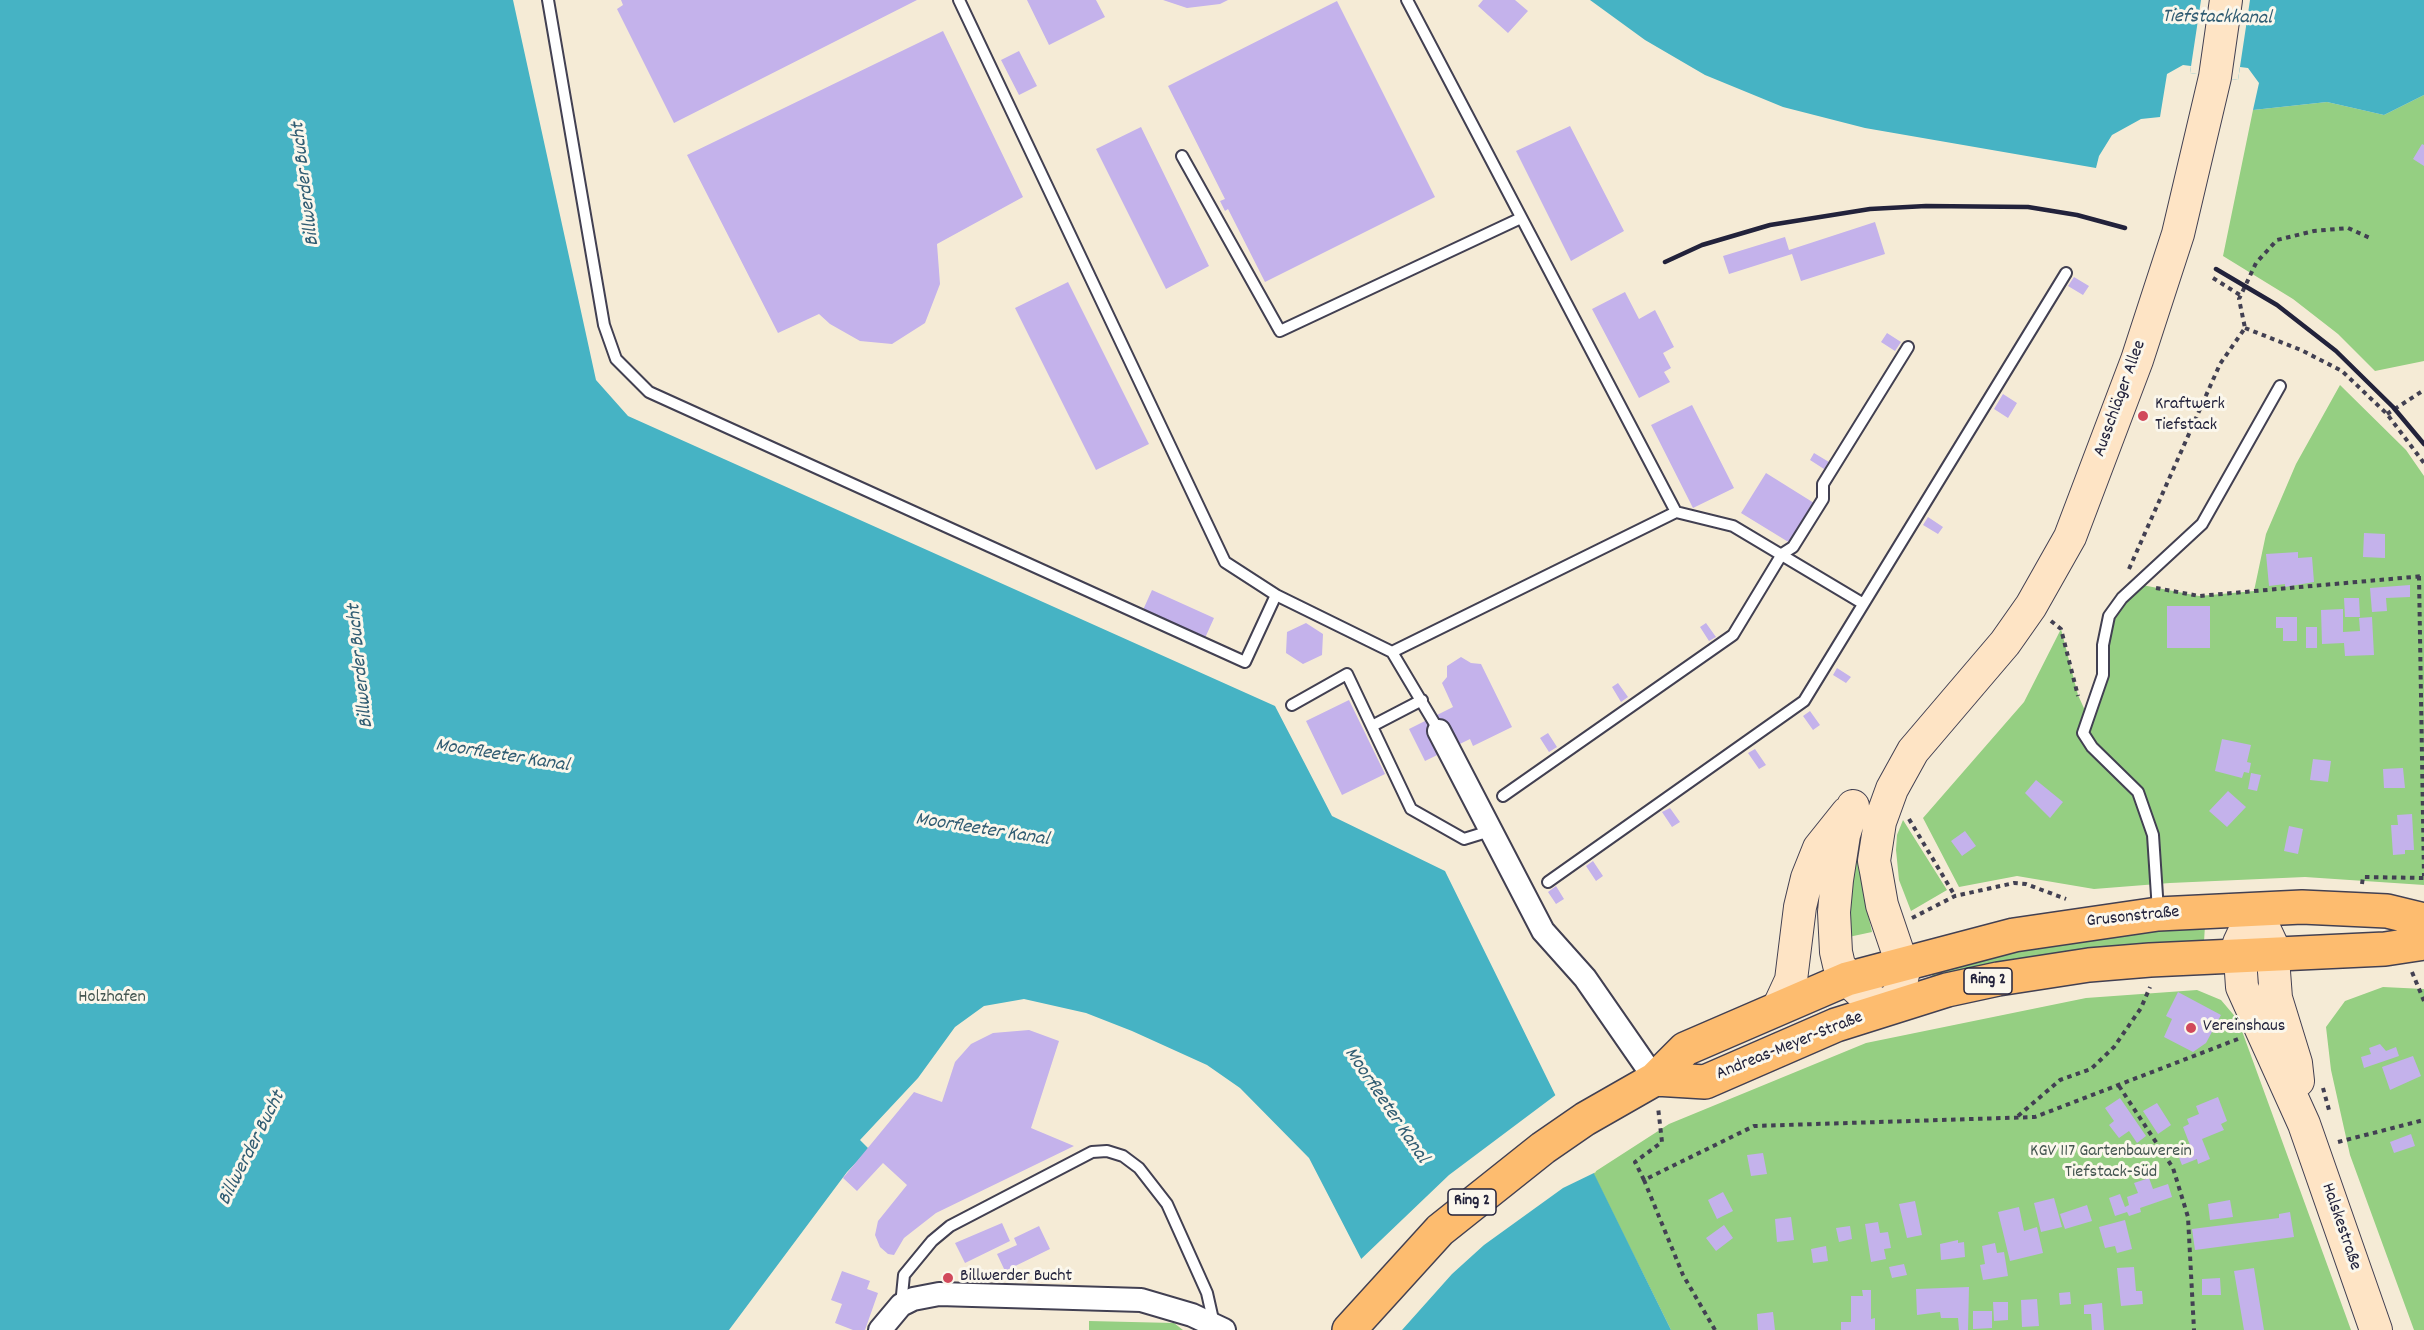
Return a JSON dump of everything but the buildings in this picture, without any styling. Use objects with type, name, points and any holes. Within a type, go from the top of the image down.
[{"type":"main road","name":"Grusonstraße","points":[[1847,979],[1902,962],[2023,933],[2158,914],[2302,907],[2387,911],[2424,920]]},
{"type":"main road","name":"Ring 2","points":[[1888,1008],[1998,979],[2089,965],[2238,954],[2385,949],[2424,943]]},
{"type":"main road","name":"Ring 2","points":[[1349,1330],[1400,1271],[1468,1205],[1543,1148],[1616,1100],[1655,1079],[1685,1048],[1779,1006],[1847,979]]},
{"type":"main road","name":"Andreas-Meyer-Straße","points":[[1655,1079],[1705,1082],[1826,1029],[1888,1008]]},
{"type":"street","name":"Ausschläger Allee","points":[[1913,751],[1892,789],[1880,822],[1874,861],[1882,905],[1892,928],[1902,962],[1902,985],[1888,1008],[1867,998],[1847,979],[1839,965],[1836,952],[1834,912],[1841,850],[1853,806],[1880,778],[1913,751],[1987,667],[2031,606],[2070,537],[2137,360],[2178,234],[2214,77],[2226,0]]},
{"type":"street","points":[[1439,731],[1543,931],[1586,978],[1655,1079]]},
{"type":"street","points":[[1779,1006],[1791,980],[1800,908],[1810,870],[1819,848],[1853,806]]},
{"type":"street","name":"Halskestraße","points":[[2255,909],[2268,933],[2273,953],[2276,998],[2296,1063],[2318,1122],[2376,1330]]},
{"type":"street","name":"Halskestraße","points":[[2255,909],[2243,932],[2238,954],[2242,987],[2318,1122]]},
{"type":"street","points":[[880,1330],[901,1305],[913,1299],[939,1294],[1132,1299],[1178,1310],[1219,1327]]},
{"type":"lane","points":[[548,0],[604,325],[615,359],[649,392],[1245,662],[1276,595]]},
{"type":"lane","points":[[959,0],[1225,562],[1276,595],[1392,652],[1439,731]]},
{"type":"lane","points":[[1407,0],[1676,512]]},
{"type":"lane","points":[[1182,156],[1280,331],[1521,218]]},
{"type":"lane","points":[[1548,882],[1804,701],[2066,273]]},
{"type":"lane","points":[[1503,796],[1732,635],[1782,554],[1793,547],[1823,499],[1823,484],[1908,347]]},
{"type":"lane","points":[[2158,914],[2153,835],[2138,792],[2091,747],[2083,733],[2103,675],[2103,645],[2109,616],[2122,598],[2202,524],[2280,386]]},
{"type":"lane","points":[[1392,652],[1676,512],[1733,526],[1862,603]]},
{"type":"lane","points":[[1292,705],[1347,674],[1411,809],[1464,839],[1491,831]]},
{"type":"lane","points":[[1372,726],[1422,700]]},
{"type":"lane","points":[[901,1305],[904,1275],[932,1241],[950,1226],[1092,1152],[1107,1151],[1123,1156],[1139,1168],[1167,1204],[1208,1293],[1219,1327]]},
{"type":"path","points":[[2122,598],[2122,584],[2220,364],[2245,328],[2240,295],[2256,263],[2277,240],[2314,231],[2348,228],[2370,238]]},
{"type":"path","points":[[2213,278],[2240,295]]},
{"type":"path","points":[[2245,328],[2301,350],[2342,371],[2387,414],[2424,463]]},
{"type":"path","points":[[2387,414],[2424,390]]},
{"type":"path","points":[[2137,584],[2199,596],[2422,576],[2424,876]]},
{"type":"path","points":[[2031,606],[2061,629],[2078,694],[2087,716]]},
{"type":"path","points":[[1892,789],[1955,896]]},
{"type":"path","points":[[1892,928],[1955,896],[2014,883],[2026,884],[2069,900]]},
{"type":"path","points":[[2017,1116],[2061,1080],[2091,1070],[2114,1047],[2141,1008],[2151,986],[2150,960]]},
{"type":"path","points":[[1644,1180],[1754,1126],[2035,1117],[2240,1038]]},
{"type":"path","points":[[2119,1086],[2173,1168],[2188,1217],[2194,1330]]},
{"type":"path","points":[[2318,1122],[2322,1086]]},
{"type":"path","points":[[2338,1142],[2424,1120]]},
{"type":"path","points":[[2335,1131],[2342,1153]]},
{"type":"path","points":[[1662,1142],[1635,1161],[1683,1275],[1715,1330]]},
{"type":"green space","points":[[2424,95],[2424,361],[2375,371],[2338,334],[2293,299],[2223,256],[2253,110],[2327,102],[2384,115]]},
{"type":"green space","points":[[2340,385],[2406,450],[2424,476],[2424,885],[2305,877],[2094,889],[2017,876],[1959,887],[1923,818],[2024,702],[2061,629],[2078,695],[2087,715],[2103,675],[2109,616],[2137,584],[2199,596],[2254,591],[2266,534],[2296,464]]},
{"type":"green space","points":[[1875,805],[1865,840],[1865,901],[1872,932],[1844,938],[1858,836]]},
{"type":"green space","points":[[1903,820],[1947,890],[1911,911],[1899,880],[1896,850],[1897,835]]},
{"type":"green space","points":[[2205,925],[2204,942],[2029,960],[1932,977],[1932,968],[2081,937]]},
{"type":"green space","points":[[2383,987],[2424,989],[2424,1330],[2414,1330],[2350,1155],[2331,1070],[2326,1027],[2345,1001]]},
{"type":"green space","name":"KGV 117 Gartenbauverein Tiefstack-Süd","points":[[2197,990],[2221,1000],[2238,1020],[2351,1330],[1671,1330],[1593,1173],[1669,1124],[1866,1043],[2086,998]]},
{"type":"green space","points":[[1089,1321],[1174,1323],[1183,1330],[1089,1330]]},
{"type":"water","name":"Moorfleeter Kanal","points":[[0,0],[513,0],[596,380],[628,416],[1275,706],[1332,816],[1445,871],[1671,1330],[1398,1330],[1309,1158],[1240,1088],[1207,1065],[1132,1031],[1086,1013],[1024,999],[984,1006],[955,1027],[918,1078],[860,1140],[869,1149],[847,1172],[729,1330],[0,1330]]},
{"type":"water","name":"Tiefstackkanal","points":[[1590,0],[2424,0],[2424,95],[2384,115],[2327,102],[2253,110],[2259,83],[2248,68],[2240,67],[2238,80],[2190,73],[2191,66],[2183,65],[2167,74],[2160,117],[2141,119],[2112,135],[2099,156],[2096,168],[1865,128],[1783,107],[1705,75],[1645,40]]},
{"type":"pier","points":[[2201,0],[2250,0],[2238,80],[2190,73]]},
{"type":"pier","points":[[1557,1094],[1596,1172],[1563,1188],[1484,1245],[1452,1274],[1402,1330],[1395,1330],[1358,1262],[1449,1175]]},
{"type":"railway","points":[[1665,262],[1702,245],[1770,225],[1870,209],[1926,206],[2028,207],[2077,215],[2125,228]]},
{"type":"railway","points":[[2216,269],[2277,305],[2336,351],[2393,407],[2424,444]]},
{"type":"place","name":"Kraftwerk Tiefstack","points":[[2143,416]]},
{"type":"place","name":"Vereinshaus","points":[[2191,1028]]},
{"type":"place","name":"Billwerder Bucht","points":[[948,1278]]},
{"type":"park label","name":"Holzhafen","points":[[112,999]]}]
